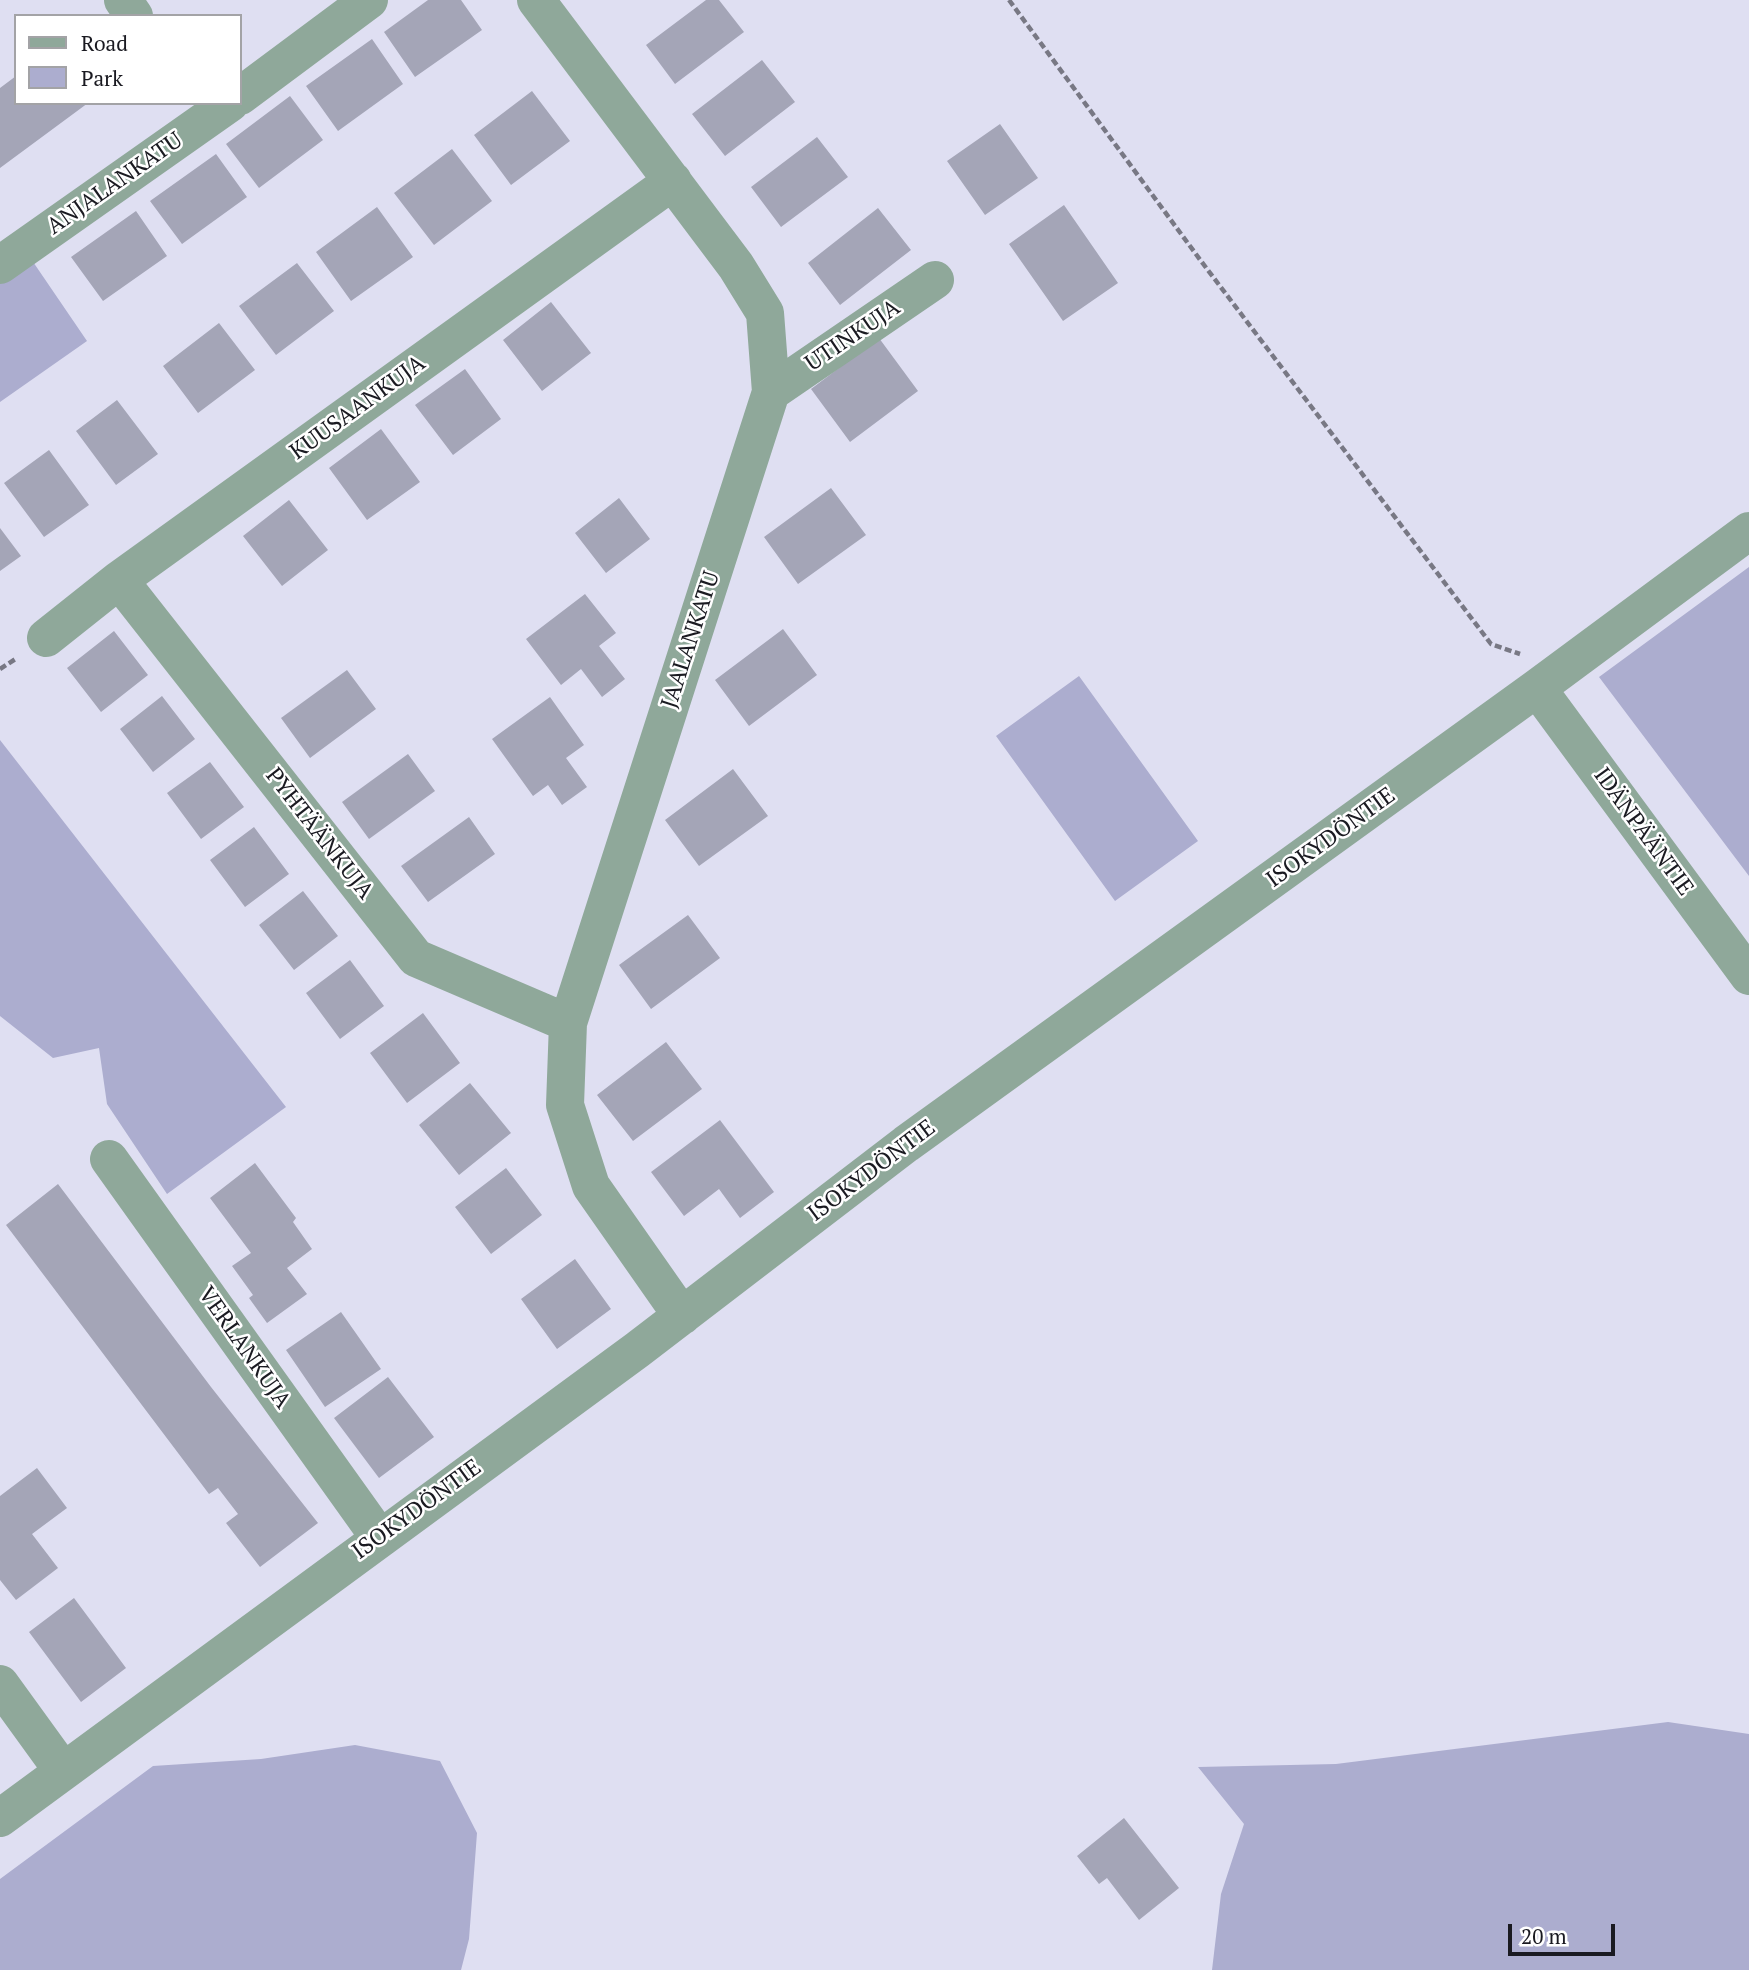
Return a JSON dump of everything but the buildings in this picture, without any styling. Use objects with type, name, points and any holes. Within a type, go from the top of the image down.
[{"type":"street","name":"ANJALANKATU","points":[[242,89],[369,0]]},
{"type":"street","name":"JAALANKATU","points":[[536,0],[736,266],[765,313],[771,392],[568,1023],[565,1105],[591,1186],[682,1316]]},
{"type":"street","name":"ANJALANKATU","points":[[0,265],[220,105]]},
{"type":"street","name":"KUUSAANKUJA","points":[[46,638],[119,580],[673,181]]},
{"type":"street","name":"UTINKUJA","points":[[771,392],[935,280]]},
{"type":"street","name":"ISOKYDÖNTIE","points":[[0,1818],[682,1316],[906,1144],[1749,531]]},
{"type":"street","name":"PYHTÄÄNKUJA","points":[[119,580],[416,958],[568,1023]]},
{"type":"street","name":"IDÄNPÄÄNTIE","points":[[1550,678],[1749,976]]},
{"type":"street","name":"VERLANKUJA","points":[[110,1159],[379,1537]]},
{"type":"street","points":[[0,1684],[63,1770]]},
{"type":"path","points":[[1009,0],[1201,261],[1491,644],[1550,678]]},
{"type":"green space","points":[[27,253],[87,341],[0,402],[0,272]]},
{"type":"green space","points":[[1749,567],[1749,876],[1599,677]]},
{"type":"green space","points":[[1079,676],[1198,841],[1115,901],[996,736]]},
{"type":"green space","points":[[0,740],[286,1107],[167,1194],[107,1104],[99,1048],[53,1058],[0,1016]]},
{"type":"green space","points":[[1668,1722],[1749,1734],[1749,1970],[1212,1970],[1221,1894],[1244,1824],[1198,1767],[1336,1764]]},
{"type":"green space","points":[[355,1745],[440,1761],[477,1833],[469,1939],[461,1970],[0,1970],[0,1879],[153,1766],[261,1759]]}]
